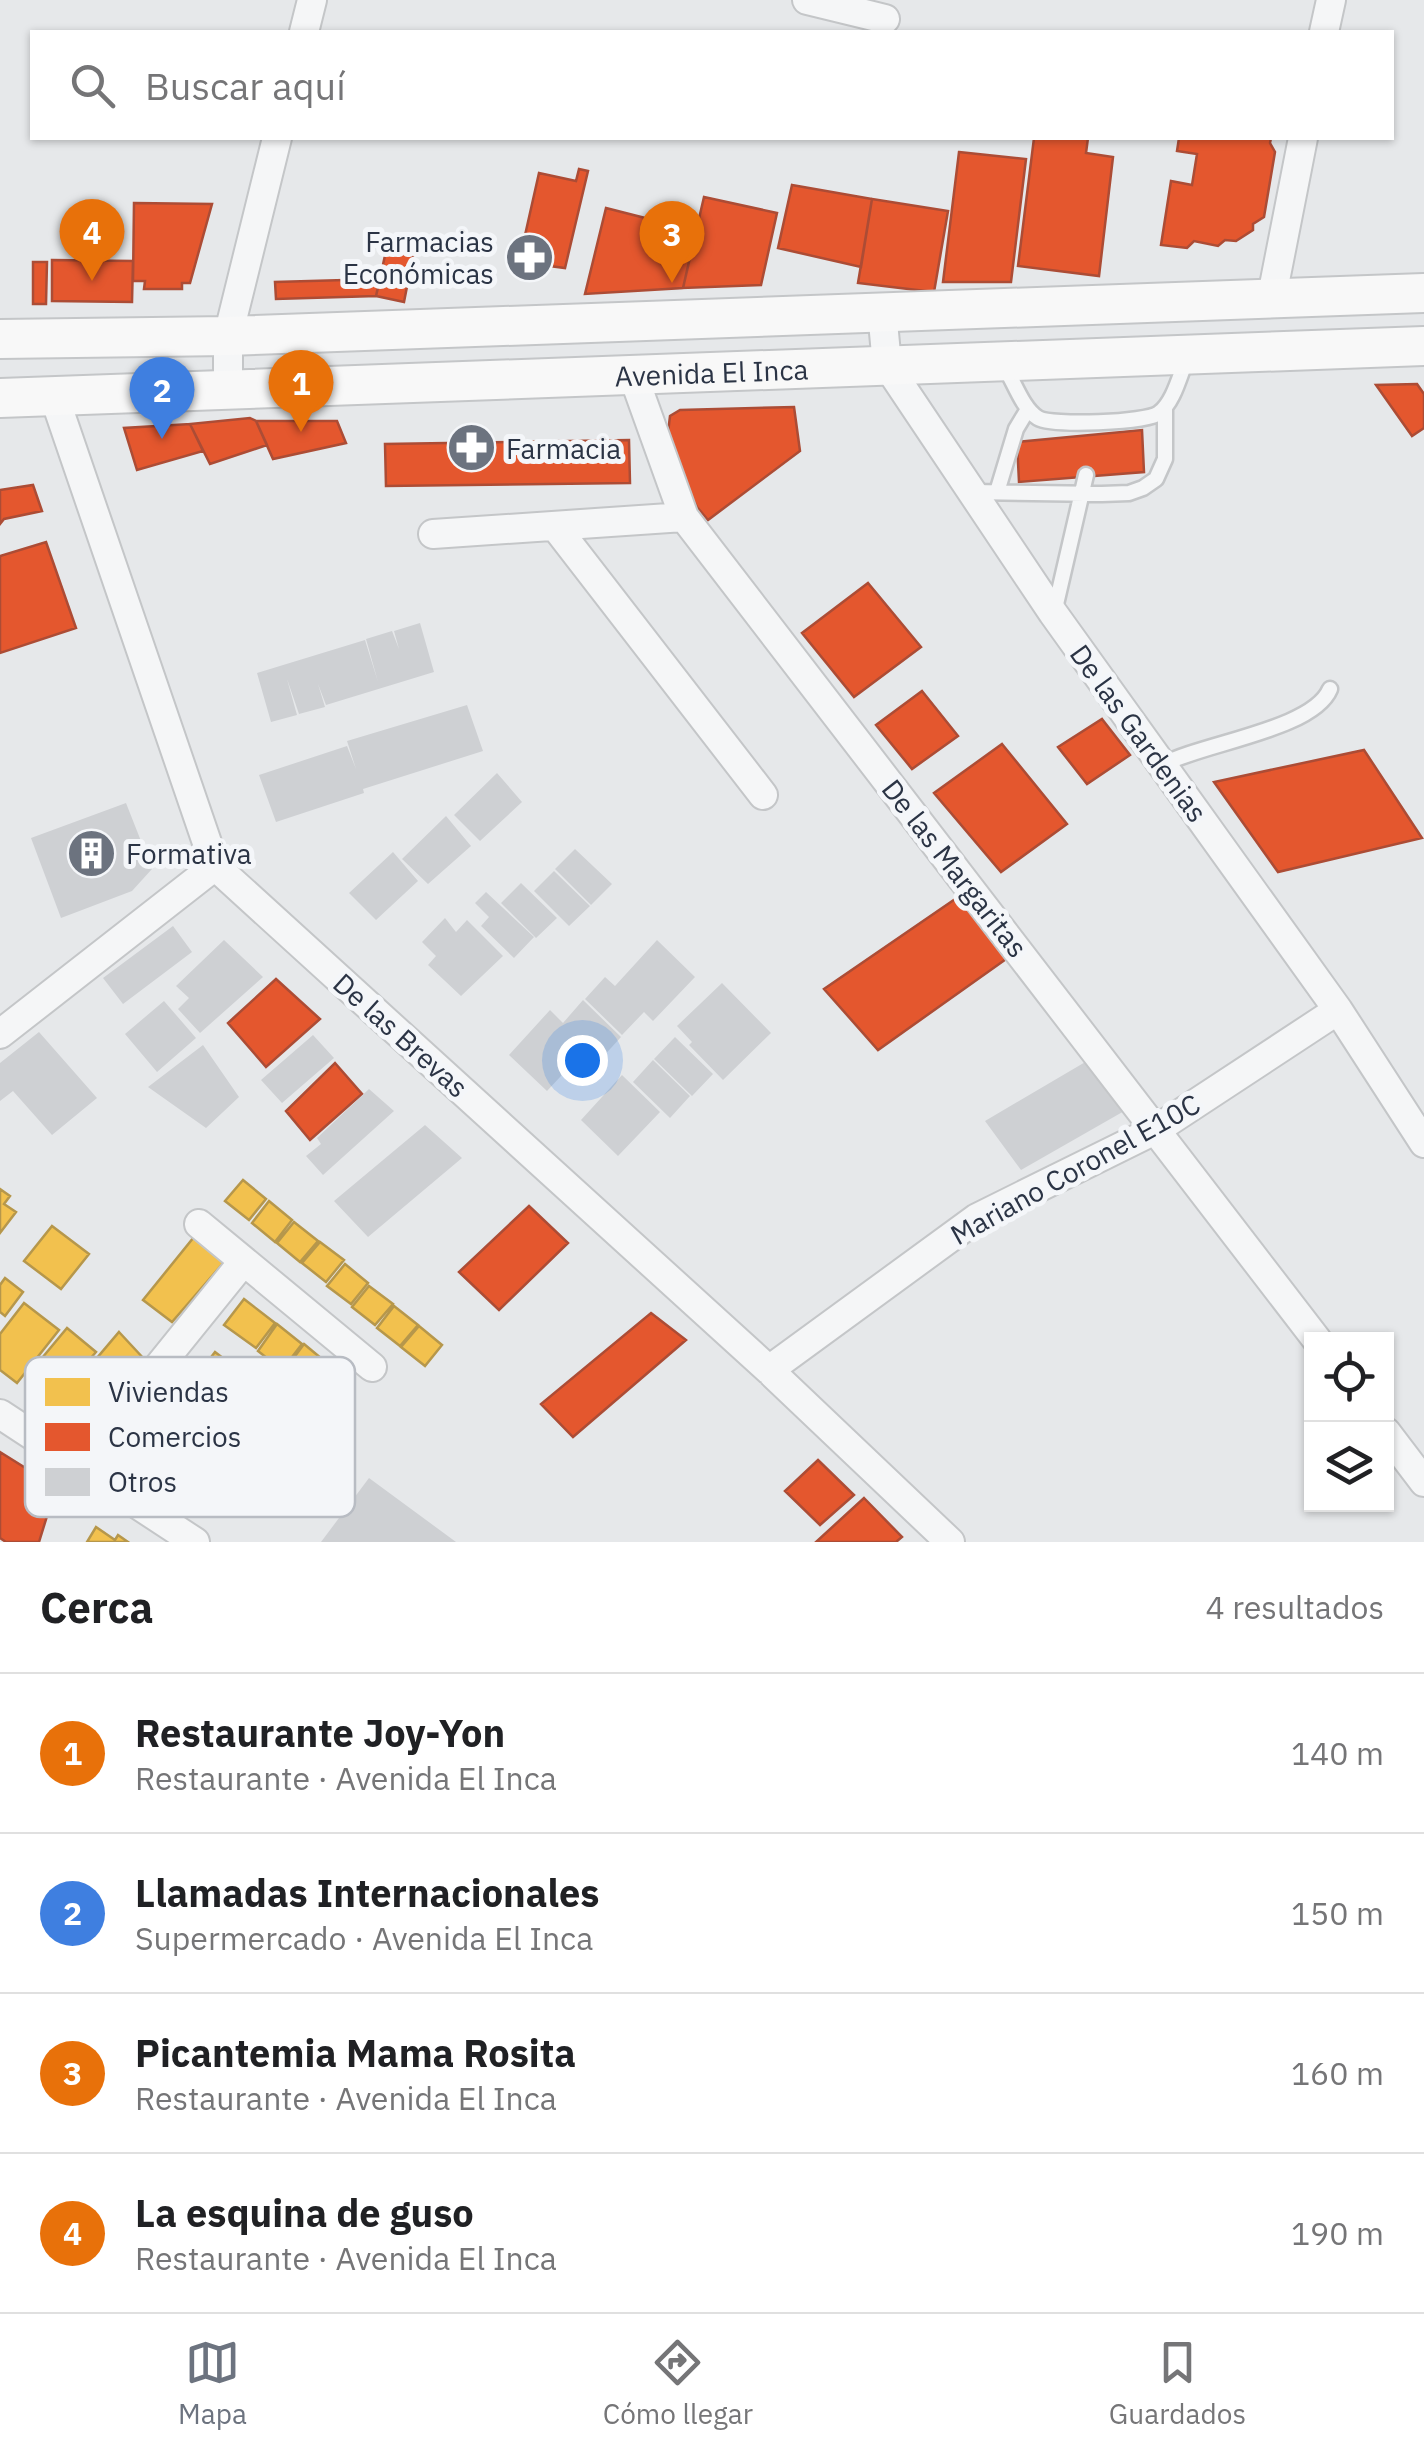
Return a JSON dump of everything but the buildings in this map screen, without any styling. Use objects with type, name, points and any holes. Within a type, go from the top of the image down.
[{"type":"main road","name":"Avenida El Inca","points":[[0,340],[228,336],[1424,293]]},
{"type":"main road","name":"Avenida El Inca","points":[[0,398],[1424,346]]},
{"type":"street","points":[[304,30],[312,0]]},
{"type":"street","points":[[807,0],[885,19]]},
{"type":"street","points":[[1324,30],[1331,0]]},
{"type":"street","points":[[228,390],[228,336],[277,140]]},
{"type":"street","points":[[1271,301],[1303,140]]},
{"type":"street","name":"De las Gardenias","points":[[882,311],[887,365],[985,492],[1054,613],[1338,1010],[1424,1142]]},
{"type":"street","name":"De las Margaritas","points":[[632,375],[684,517],[1311,1332]]},
{"type":"street","name":"De las Brevas","points":[[54,396],[215,866],[769,1370],[950,1542]]},
{"type":"street","points":[[433,534],[684,517]]},
{"type":"street","points":[[555,526],[763,795]]},
{"type":"street","points":[[0,1034],[215,866]]},
{"type":"street","name":"Mariano Coronel E10C","points":[[769,1370],[977,1218],[1157,1129],[1338,1010]]},
{"type":"street","points":[[199,1224],[372,1367]]},
{"type":"street","points":[[167,1357],[243,1262]]},
{"type":"street","points":[[0,1414],[25,1430]]},
{"type":"street","points":[[1394,1443],[1424,1482]]},
{"type":"street","points":[[157,1517],[195,1542]]},
{"type":"lane","points":[[1028,409],[985,492],[1128,492],[1143,488],[1156,478],[1165,459],[1165,408],[1188,354]]},
{"type":"lane","points":[[1001,361],[1028,409],[1048,422],[1097,427],[1156,416],[1165,408]]},
{"type":"lane","points":[[1054,613],[1086,476]]},
{"type":"lane","points":[[1162,765],[1182,754],[1246,737],[1304,715],[1325,702],[1330,690]]},
{"type":"place","name":"Farmacias Económicas","points":[[529,257]]},
{"type":"place","name":"La esquina de guso","points":[[92,281]]},
{"type":"place","name":"Picantemia Mama Rosita","points":[[672,283]]},
{"type":"place","name":"Restaurante Joy-Yon","points":[[301,432]]},
{"type":"place","name":"Llamadas Internacionales","points":[[162,439]]},
{"type":"place","name":"Farmacia","points":[[471,448]]},
{"type":"place","name":"Formativa","points":[[91,853]]}]
